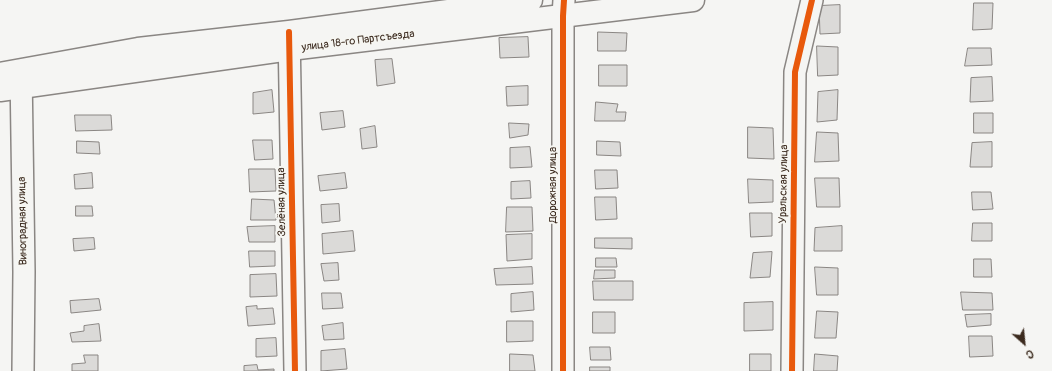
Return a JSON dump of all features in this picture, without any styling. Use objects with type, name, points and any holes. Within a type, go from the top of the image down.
[{"type":"main road","name":"улица 18-го Партсъезда","points":[[289,41],[532,0]]},
{"type":"main road","name":"улица 18-го Партсъезда","points":[[0,90],[14,77],[138,50],[289,41],[563,8],[693,0]]},
{"type":"street","name":"Уральская улица","points":[[792,371],[795,72],[812,0]]},
{"type":"street","name":"Дорожная улица","points":[[563,8],[564,371]]},
{"type":"street","name":"Зелёная улица","points":[[289,41],[295,371]]},
{"type":"street","name":"Виноградная улица","points":[[14,77],[24,272],[22,371]]},
{"type":"building","points":[[974,3],[993,3],[992,29],[973,30]]},
{"type":"building","points":[[840,5],[840,33],[820,34],[819,6]]},
{"type":"building","points":[[598,32],[627,33],[626,51],[598,51]]},
{"type":"building","points":[[528,37],[529,57],[500,58],[499,38]]},
{"type":"building","points":[[817,46],[838,47],[838,75],[818,76]]},
{"type":"building","points":[[968,48],[991,48],[992,65],[965,66]]},
{"type":"building","points":[[392,59],[395,83],[377,86],[375,60]]},
{"type":"building","points":[[599,65],[627,65],[627,86],[599,86]]},
{"type":"building","points":[[992,77],[993,101],[970,102],[971,78]]},
{"type":"building","points":[[528,86],[528,105],[507,106],[506,87]]},
{"type":"building","points":[[272,90],[274,112],[253,114],[253,93]]},
{"type":"building","points":[[838,90],[837,120],[817,122],[818,92]]},
{"type":"building","points":[[596,102],[618,104],[616,112],[626,112],[625,121],[595,121]]},
{"type":"building","points":[[343,111],[345,127],[322,130],[320,113]]},
{"type":"building","points":[[974,113],[993,113],[993,133],[974,133]]},
{"type":"building","points":[[75,115],[111,115],[112,130],[76,131]]},
{"type":"building","points":[[509,123],[529,124],[528,135],[510,138]]},
{"type":"building","points":[[375,126],[377,147],[362,149],[360,129]]},
{"type":"building","points":[[748,127],[773,128],[774,159],[748,158]]},
{"type":"building","points":[[817,132],[838,133],[839,161],[815,162]]},
{"type":"building","points":[[253,140],[272,140],[273,159],[255,160]]},
{"type":"building","points":[[77,141],[99,142],[100,154],[77,153]]},
{"type":"building","points":[[597,141],[620,142],[621,156],[597,155]]},
{"type":"building","points":[[992,142],[992,167],[970,167],[972,143]]},
{"type":"building","points":[[530,147],[532,167],[510,168],[510,148]]},
{"type":"building","points":[[249,169],[275,169],[276,191],[250,192]]},
{"type":"building","points":[[595,170],[617,170],[618,188],[596,189]]},
{"type":"building","points":[[92,173],[93,188],[75,189],[74,175]]},
{"type":"building","points":[[345,173],[347,188],[320,191],[318,176]]},
{"type":"building","points":[[815,178],[839,178],[840,207],[817,207]]},
{"type":"building","points":[[748,179],[773,180],[773,202],[749,203]]},
{"type":"building","points":[[530,181],[531,198],[511,199],[511,182]]},
{"type":"building","points":[[972,192],[991,192],[993,209],[973,210]]},
{"type":"building","points":[[595,197],[616,197],[617,219],[596,220]]},
{"type":"building","points":[[252,199],[274,200],[276,220],[251,220]]},
{"type":"building","points":[[339,204],[340,221],[322,223],[321,205]]},
{"type":"building","points":[[76,206],[92,206],[93,216],[76,216]]},
{"type":"building","points":[[507,207],[532,207],[533,231],[506,232]]},
{"type":"building","points":[[750,213],[772,213],[772,236],[751,237]]},
{"type":"building","points":[[973,223],[992,223],[992,241],[972,241]]},
{"type":"building","points":[[275,226],[275,242],[249,242],[247,227]]},
{"type":"building","points":[[842,226],[842,251],[814,251],[815,228]]},
{"type":"building","points":[[353,231],[355,251],[323,254],[322,234]]},
{"type":"building","points":[[532,234],[532,259],[507,261],[506,235]]},
{"type":"building","points":[[94,238],[95,249],[74,251],[73,239]]},
{"type":"building","points":[[595,238],[632,238],[632,249],[595,248]]},
{"type":"building","points":[[249,251],[275,251],[275,266],[250,267]]},
{"type":"building","points":[[772,252],[770,277],[750,278],[753,253]]},
{"type":"building","points":[[596,258],[616,258],[617,267],[596,267]]},
{"type":"building","points":[[974,259],[991,259],[992,277],[974,277]]},
{"type":"building","points":[[338,263],[339,280],[324,281],[321,264]]},
{"type":"building","points":[[532,267],[533,284],[496,285],[494,269]]},
{"type":"building","points":[[815,267],[838,268],[838,295],[817,295]]},
{"type":"building","points":[[595,270],[615,270],[615,278],[594,279]]},
{"type":"building","points":[[276,274],[277,296],[250,297],[250,275]]},
{"type":"building","points":[[593,281],[633,281],[633,300],[594,300]]},
{"type":"building","points":[[533,292],[534,310],[511,312],[511,294]]},
{"type":"building","points":[[961,292],[992,293],[993,310],[963,310]]},
{"type":"building","points":[[322,293],[341,293],[343,308],[323,309]]},
{"type":"building","points":[[99,299],[101,310],[71,313],[70,301]]},
{"type":"building","points":[[773,302],[773,330],[744,331],[744,303]]},
{"type":"building","points":[[257,306],[257,309],[273,308],[275,324],[248,326],[246,307]]},
{"type":"building","points":[[817,311],[838,312],[836,338],[815,338]]},
{"type":"building","points":[[593,312],[615,312],[615,333],[593,333]]},
{"type":"building","points":[[991,314],[991,325],[967,327],[965,315]]},
{"type":"building","points":[[507,321],[533,321],[533,341],[507,342]]},
{"type":"building","points":[[343,323],[344,339],[324,340],[322,326]]},
{"type":"building","points":[[99,324],[101,341],[72,342],[70,333],[84,331],[84,326]]},
{"type":"building","points":[[969,336],[992,336],[993,356],[970,357]]},
{"type":"building","points":[[276,338],[277,356],[256,357],[256,339]]},
{"type":"building","points":[[590,347],[610,347],[611,360],[591,360]]},
{"type":"building","points":[[345,349],[347,369],[321,371],[321,351]]},
{"type":"building","points":[[510,354],[533,355],[535,371],[510,371]]},
{"type":"building","points":[[750,354],[771,354],[771,371],[750,371]]},
{"type":"building","points":[[815,354],[838,356],[837,371],[814,371]]},
{"type":"building","points":[[84,355],[98,355],[98,371],[72,371],[72,364],[85,363]]},
{"type":"building","points":[[257,365],[258,370],[274,369],[274,371],[244,371],[244,366]]},
{"type":"building","points":[[590,367],[610,367],[610,371],[590,371]]},
{"type":"cycle path","points":[[563,371],[564,0]]},
{"type":"cycle path","points":[[792,371],[795,72],[812,0]]},
{"type":"cycle path","points":[[289,32],[295,371]]}]
